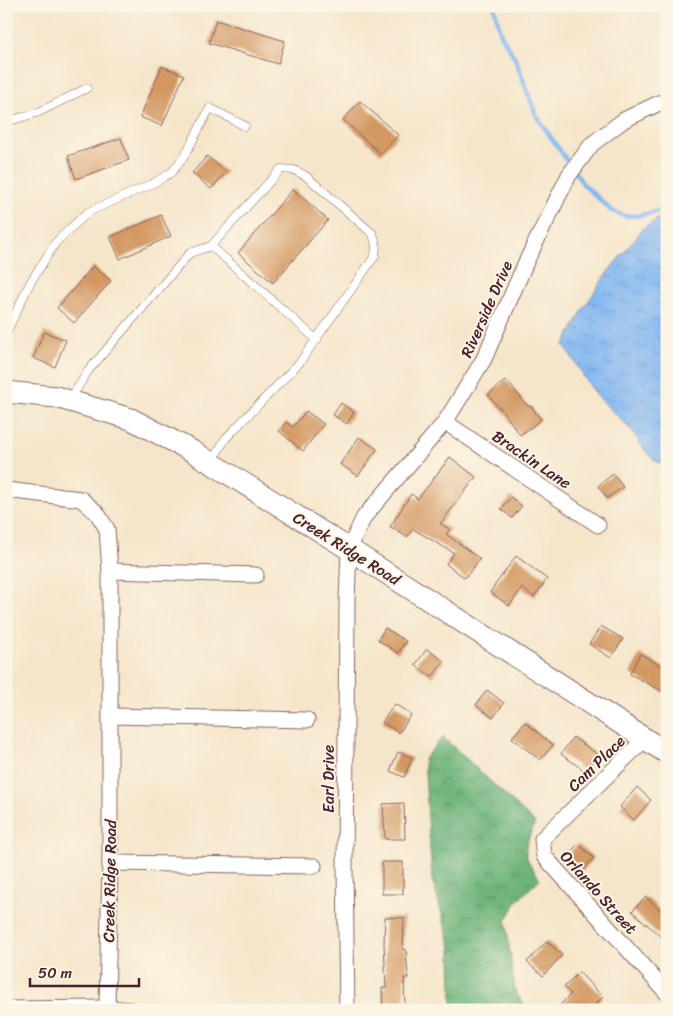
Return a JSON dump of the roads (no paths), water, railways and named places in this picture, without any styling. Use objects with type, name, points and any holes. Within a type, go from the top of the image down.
[{"type":"main road","name":"Creek Ridge Road","points":[[6,392],[56,397],[131,419],[192,451],[349,549],[667,753]]},
{"type":"street","name":"Riverside Drive","points":[[349,549],[364,516],[445,422],[484,359],[526,262],[569,175],[592,144],[624,120],[659,103],[667,102]]},
{"type":"street","name":"Brackin Lane","points":[[445,422],[598,525]]},
{"type":"street","name":"Creek Ridge Road","points":[[6,490],[81,499],[97,513],[107,529],[110,571],[110,863],[107,1008]]},
{"type":"street","name":"Earl Drive","points":[[347,1010],[345,913],[349,549]]},
{"type":"street","points":[[110,571],[256,575]]},
{"type":"street","points":[[110,716],[307,720]]},
{"type":"street","name":"Cam Place","points":[[570,811],[645,739]]},
{"type":"street","name":"Orlando Street","points":[[570,811],[542,839],[544,856],[667,993]]},
{"type":"street","points":[[110,863],[314,866]]},
{"type":"street","points":[[6,1009],[107,1008],[131,1010]]},
{"type":"lane","points":[[6,122],[39,112],[87,88]]},
{"type":"lane","points":[[6,333],[30,283],[56,242],[88,212],[172,172],[184,158],[210,108],[245,126]]},
{"type":"lane","points":[[70,401],[88,371],[190,253],[211,246],[281,169],[294,170],[306,176],[373,234],[376,245],[375,256],[300,362],[226,438],[210,462]]},
{"type":"lane","points":[[211,246],[317,340]]},
{"type":"water","points":[[667,213],[667,466],[651,457],[632,431],[596,394],[564,345],[584,308],[607,273],[644,228]]},
{"type":"waterway","points":[[494,6],[501,35],[515,58],[537,117],[583,184],[612,211],[625,216],[636,216],[667,208]]}]
